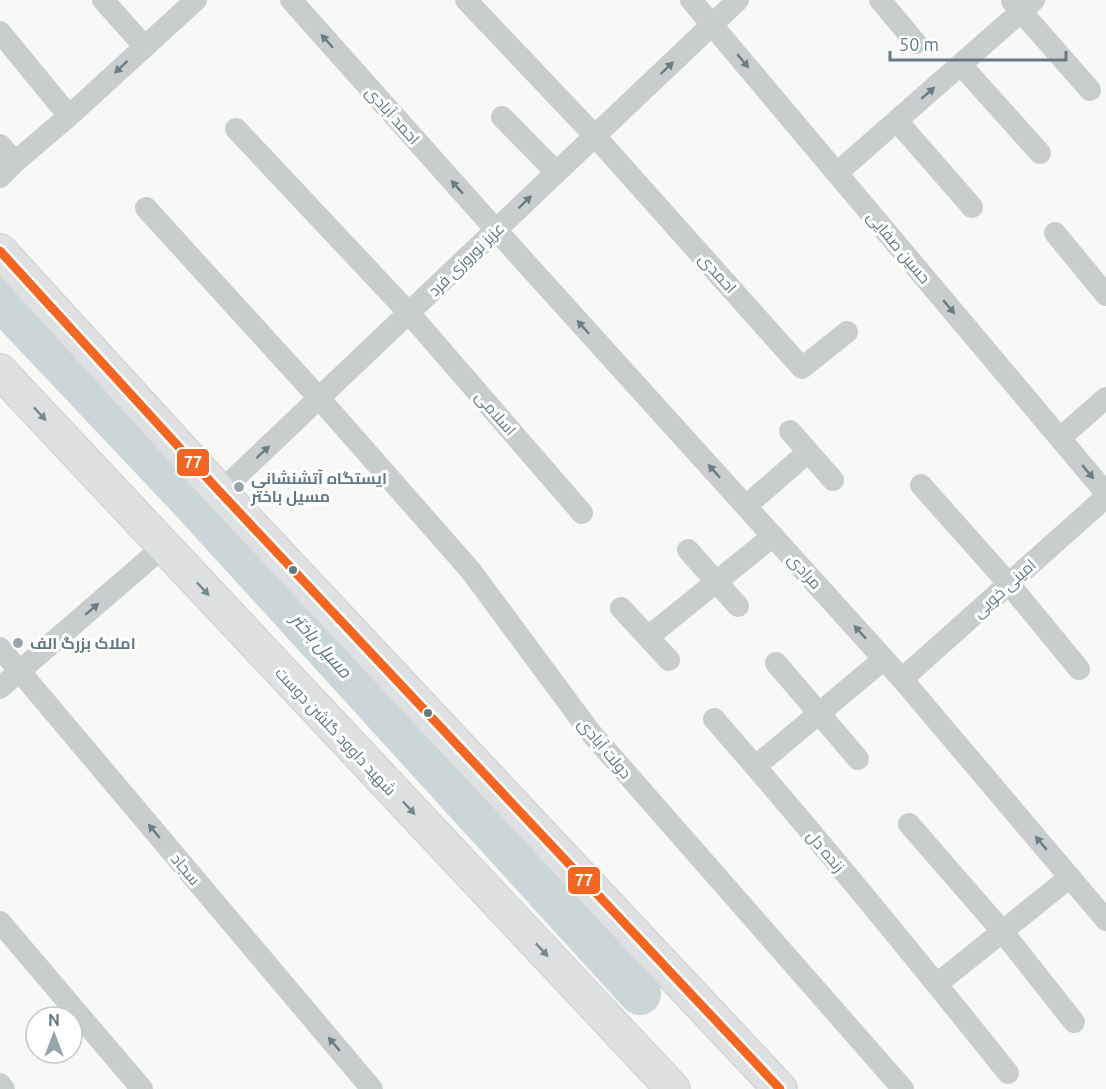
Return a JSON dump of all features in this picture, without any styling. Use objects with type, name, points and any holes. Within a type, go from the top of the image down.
[{"type":"main road","points":[[0,251],[220,492],[780,1089]]},
{"type":"main road","name":"شهید داوود گلشن دوست","points":[[0,371],[673,1089]]},
{"type":"street","points":[[103,0],[144,46]]},
{"type":"street","points":[[0,145],[8,169],[196,0]]},
{"type":"street","name":"احمد آبادی","points":[[291,0],[496,230]]},
{"type":"street","points":[[466,0],[595,136]]},
{"type":"street","name":"حسین صفایی","points":[[691,0],[1106,495]]},
{"type":"street","name":"عزیز نوروزی فرد","points":[[220,492],[738,0]]},
{"type":"street","points":[[880,0],[916,43]]},
{"type":"street","points":[[837,173],[961,65],[1022,4],[1090,90]]},
{"type":"street","points":[[0,33],[69,116]]},
{"type":"street","points":[[961,65],[1040,153]]},
{"type":"street","points":[[502,117],[556,172]]},
{"type":"street","points":[[897,121],[972,207]]},
{"type":"street","name":"اسلامی","points":[[236,129],[409,313],[582,513]]},
{"type":"street","name":"احمدی","points":[[595,136],[802,368],[847,332]]},
{"type":"street","name":"دولت آبادی","points":[[146,207],[319,398],[471,571],[591,733],[903,1089]]},
{"type":"street","name":"مرادی","points":[[496,230],[902,679],[1106,920]]},
{"type":"street","points":[[1055,233],[1106,296]]},
{"type":"street","points":[[1060,438],[1106,398]]},
{"type":"street","points":[[790,431],[832,480]]},
{"type":"street","points":[[746,506],[808,452]]},
{"type":"street","points":[[921,485],[1009,584],[1078,669]]},
{"type":"street","name":"امینی خویی","points":[[902,679],[1106,495]]},
{"type":"street","points":[[648,637],[773,536]]},
{"type":"street","points":[[0,688],[163,546]]},
{"type":"street","points":[[688,550],[738,606]]},
{"type":"street","points":[[621,608],[669,660]]},
{"type":"street","name":"سجاد","points":[[0,648],[372,1089]]},
{"type":"street","points":[[756,766],[884,659]]},
{"type":"street","points":[[776,663],[858,759]]},
{"type":"street","name":"زنده دل","points":[[714,718],[937,984],[1008,1073]]},
{"type":"street","points":[[909,824],[1002,932],[1074,1022]]},
{"type":"street","points":[[937,984],[1070,877]]},
{"type":"street","points":[[0,922],[142,1089]]},
{"type":"street","points":[[0,1084],[4,1089]]},
{"type":"waterway","name":"مسیل باختر","points":[[0,299],[191,501],[640,994]]},
{"type":"transit line","name":"77","points":[[0,251],[220,492],[780,1089]]},
{"type":"place","name":"ایستگاه آتشنشانی مسیل باختر","points":[[239,487]]},
{"type":"place","name":"املاک بزرگ الف","points":[[18,643]]}]
